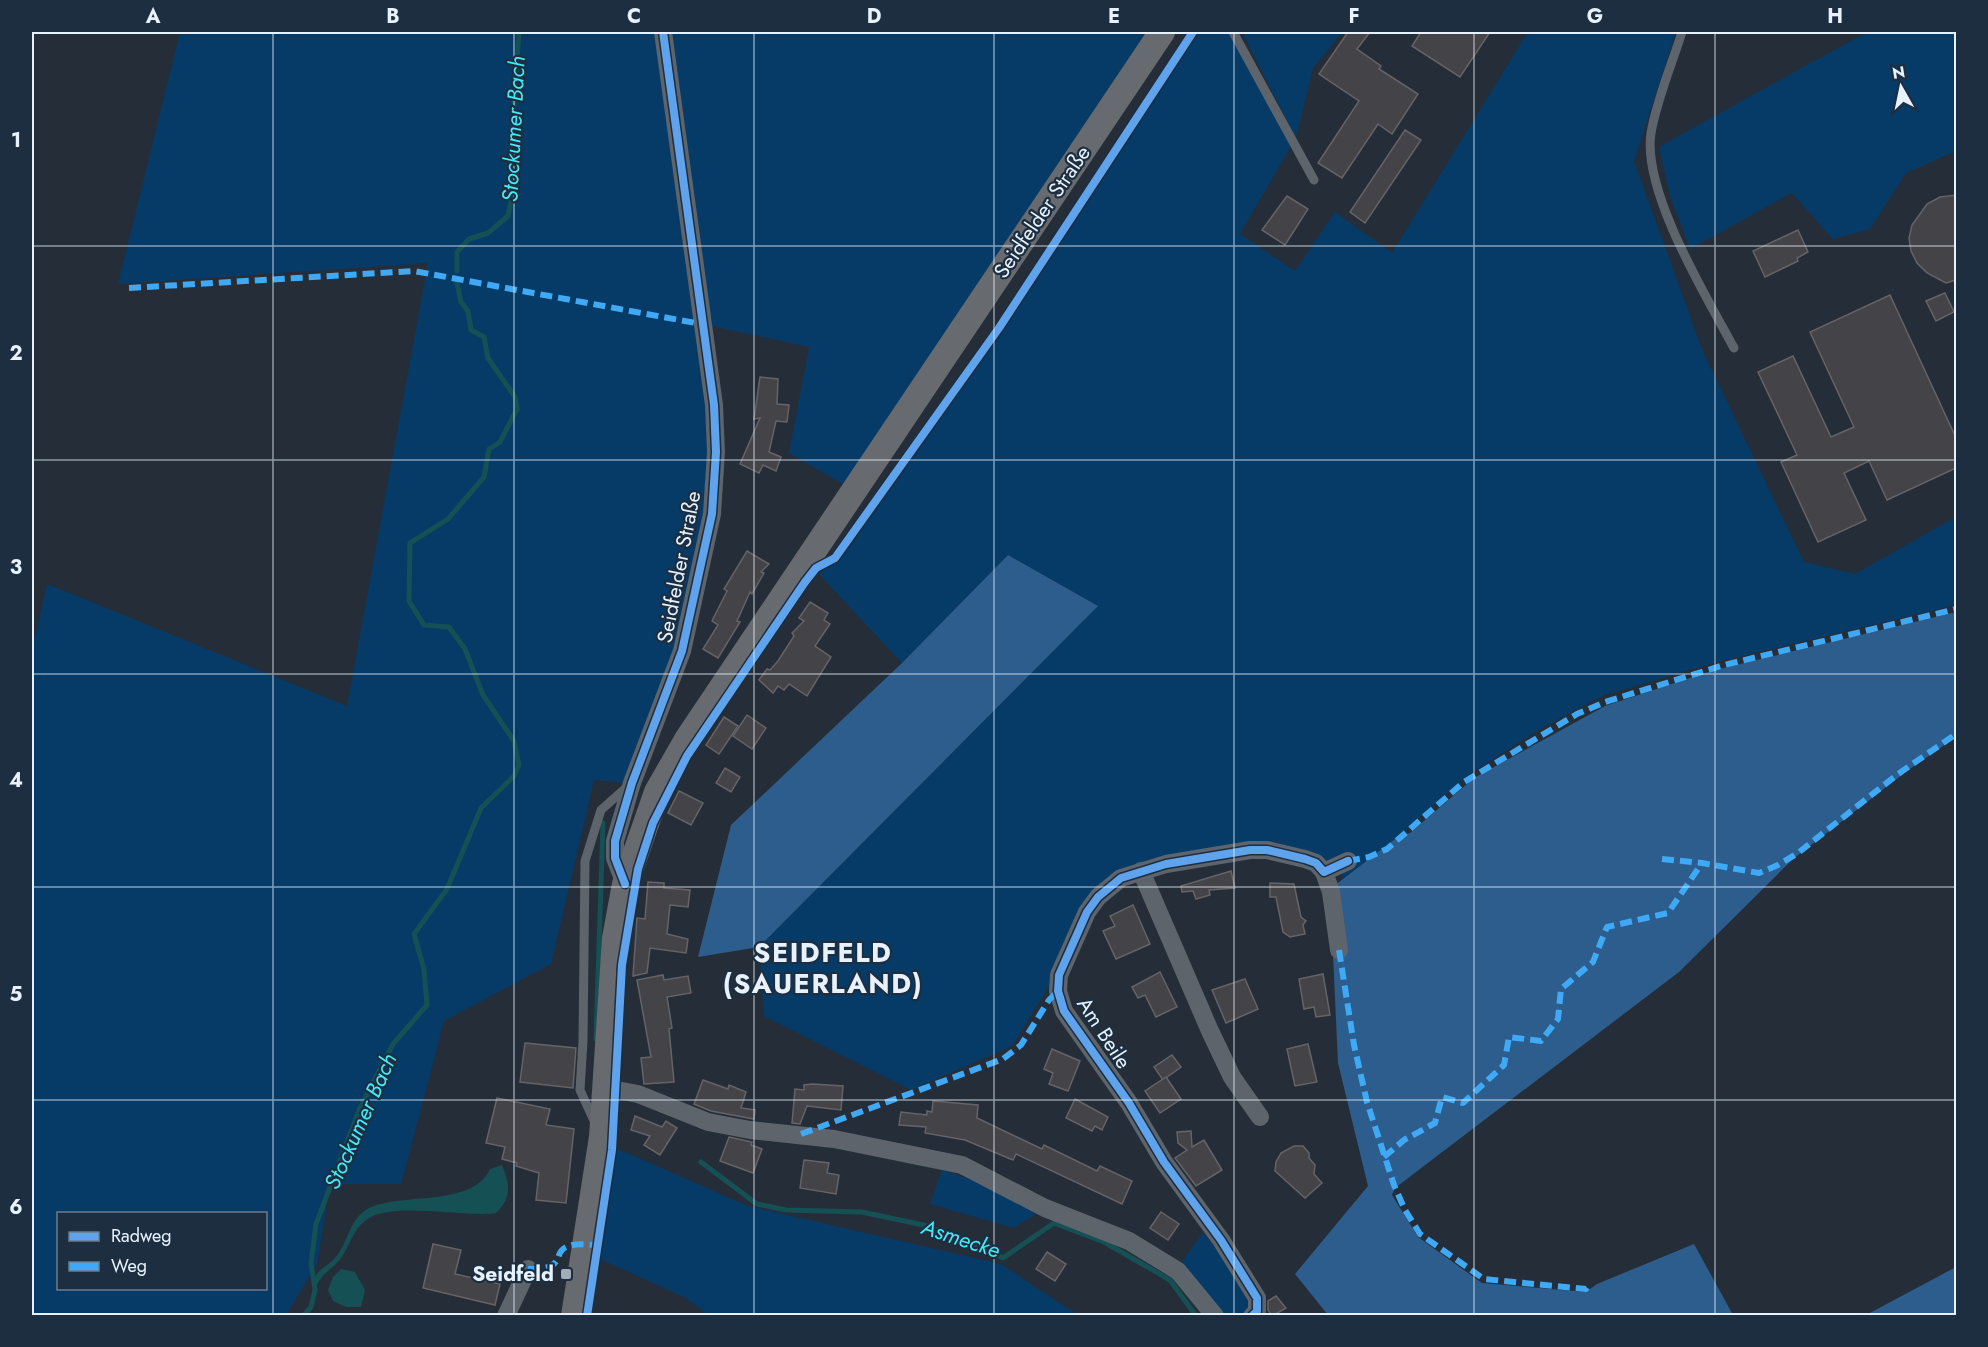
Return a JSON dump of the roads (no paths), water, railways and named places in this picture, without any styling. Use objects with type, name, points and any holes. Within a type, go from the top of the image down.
[{"type":"main road","name":"Seidfelder Straße","points":[[574,1316],[602,1137],[615,938],[625,884],[657,792],[670,767],[1162,32]]},
{"type":"street","name":"Seidfelder Straße","points":[[625,884],[615,858],[615,841],[632,783],[682,651],[712,514],[716,452],[714,405],[663,32]]},
{"type":"street","name":"Am Beile","points":[[1252,1316],[1257,1311],[1257,1298],[1238,1265],[1164,1162],[1129,1103],[1064,1011],[1058,991],[1061,966],[1098,897],[1121,878],[1189,859],[1250,850],[1267,850],[1305,859],[1324,872]]},
{"type":"street","points":[[1339,950],[1331,892],[1324,872],[1348,861]]},
{"type":"street","points":[[1141,871],[1214,1040],[1232,1077],[1260,1117]]},
{"type":"street","points":[[606,1088],[638,1094],[708,1122],[750,1130],[812,1135],[962,1165],[1045,1208],[1129,1241],[1178,1270],[1215,1316]]},
{"type":"street","points":[[506,1316],[528,1269]]},
{"type":"lane","points":[[1233,32],[1314,180]]},
{"type":"lane","points":[[1682,32],[1652,132],[1652,168],[1682,252],[1734,348]]},
{"type":"lane","points":[[602,1137],[580,1089],[583,1041],[585,861],[601,810],[632,783]]},
{"type":"waterway","name":"Stockumer Bach","points":[[457,271],[457,252],[469,239],[488,233],[508,216],[514,188],[513,118],[519,32]]},
{"type":"waterway","name":"Stockumer Bach","points":[[303,1316],[311,1307],[315,1290],[311,1263],[316,1224],[360,1108],[393,1044],[427,1005],[424,969],[414,934],[447,889],[481,808],[514,776],[519,765],[514,741],[483,695],[465,649],[449,627],[424,625],[409,601],[410,543],[448,519],[484,477],[489,449],[500,442],[517,409],[515,397],[488,358],[484,337],[471,330],[468,311],[461,302],[457,283]]},
{"type":"waterway","name":"Asmecke","points":[[596,1039],[603,823]]},
{"type":"waterway","name":"Asmecke","points":[[701,1162],[757,1204],[786,1210],[862,1212],[928,1226],[1003,1258],[1054,1223],[1104,1242],[1170,1280],[1196,1316]]},
{"type":"place","name":"Seidfeld","points":[[566,1274]]},
{"type":"district","name":"SEIDFELD (SAUERLAND)","points":[[823,968]]}]
